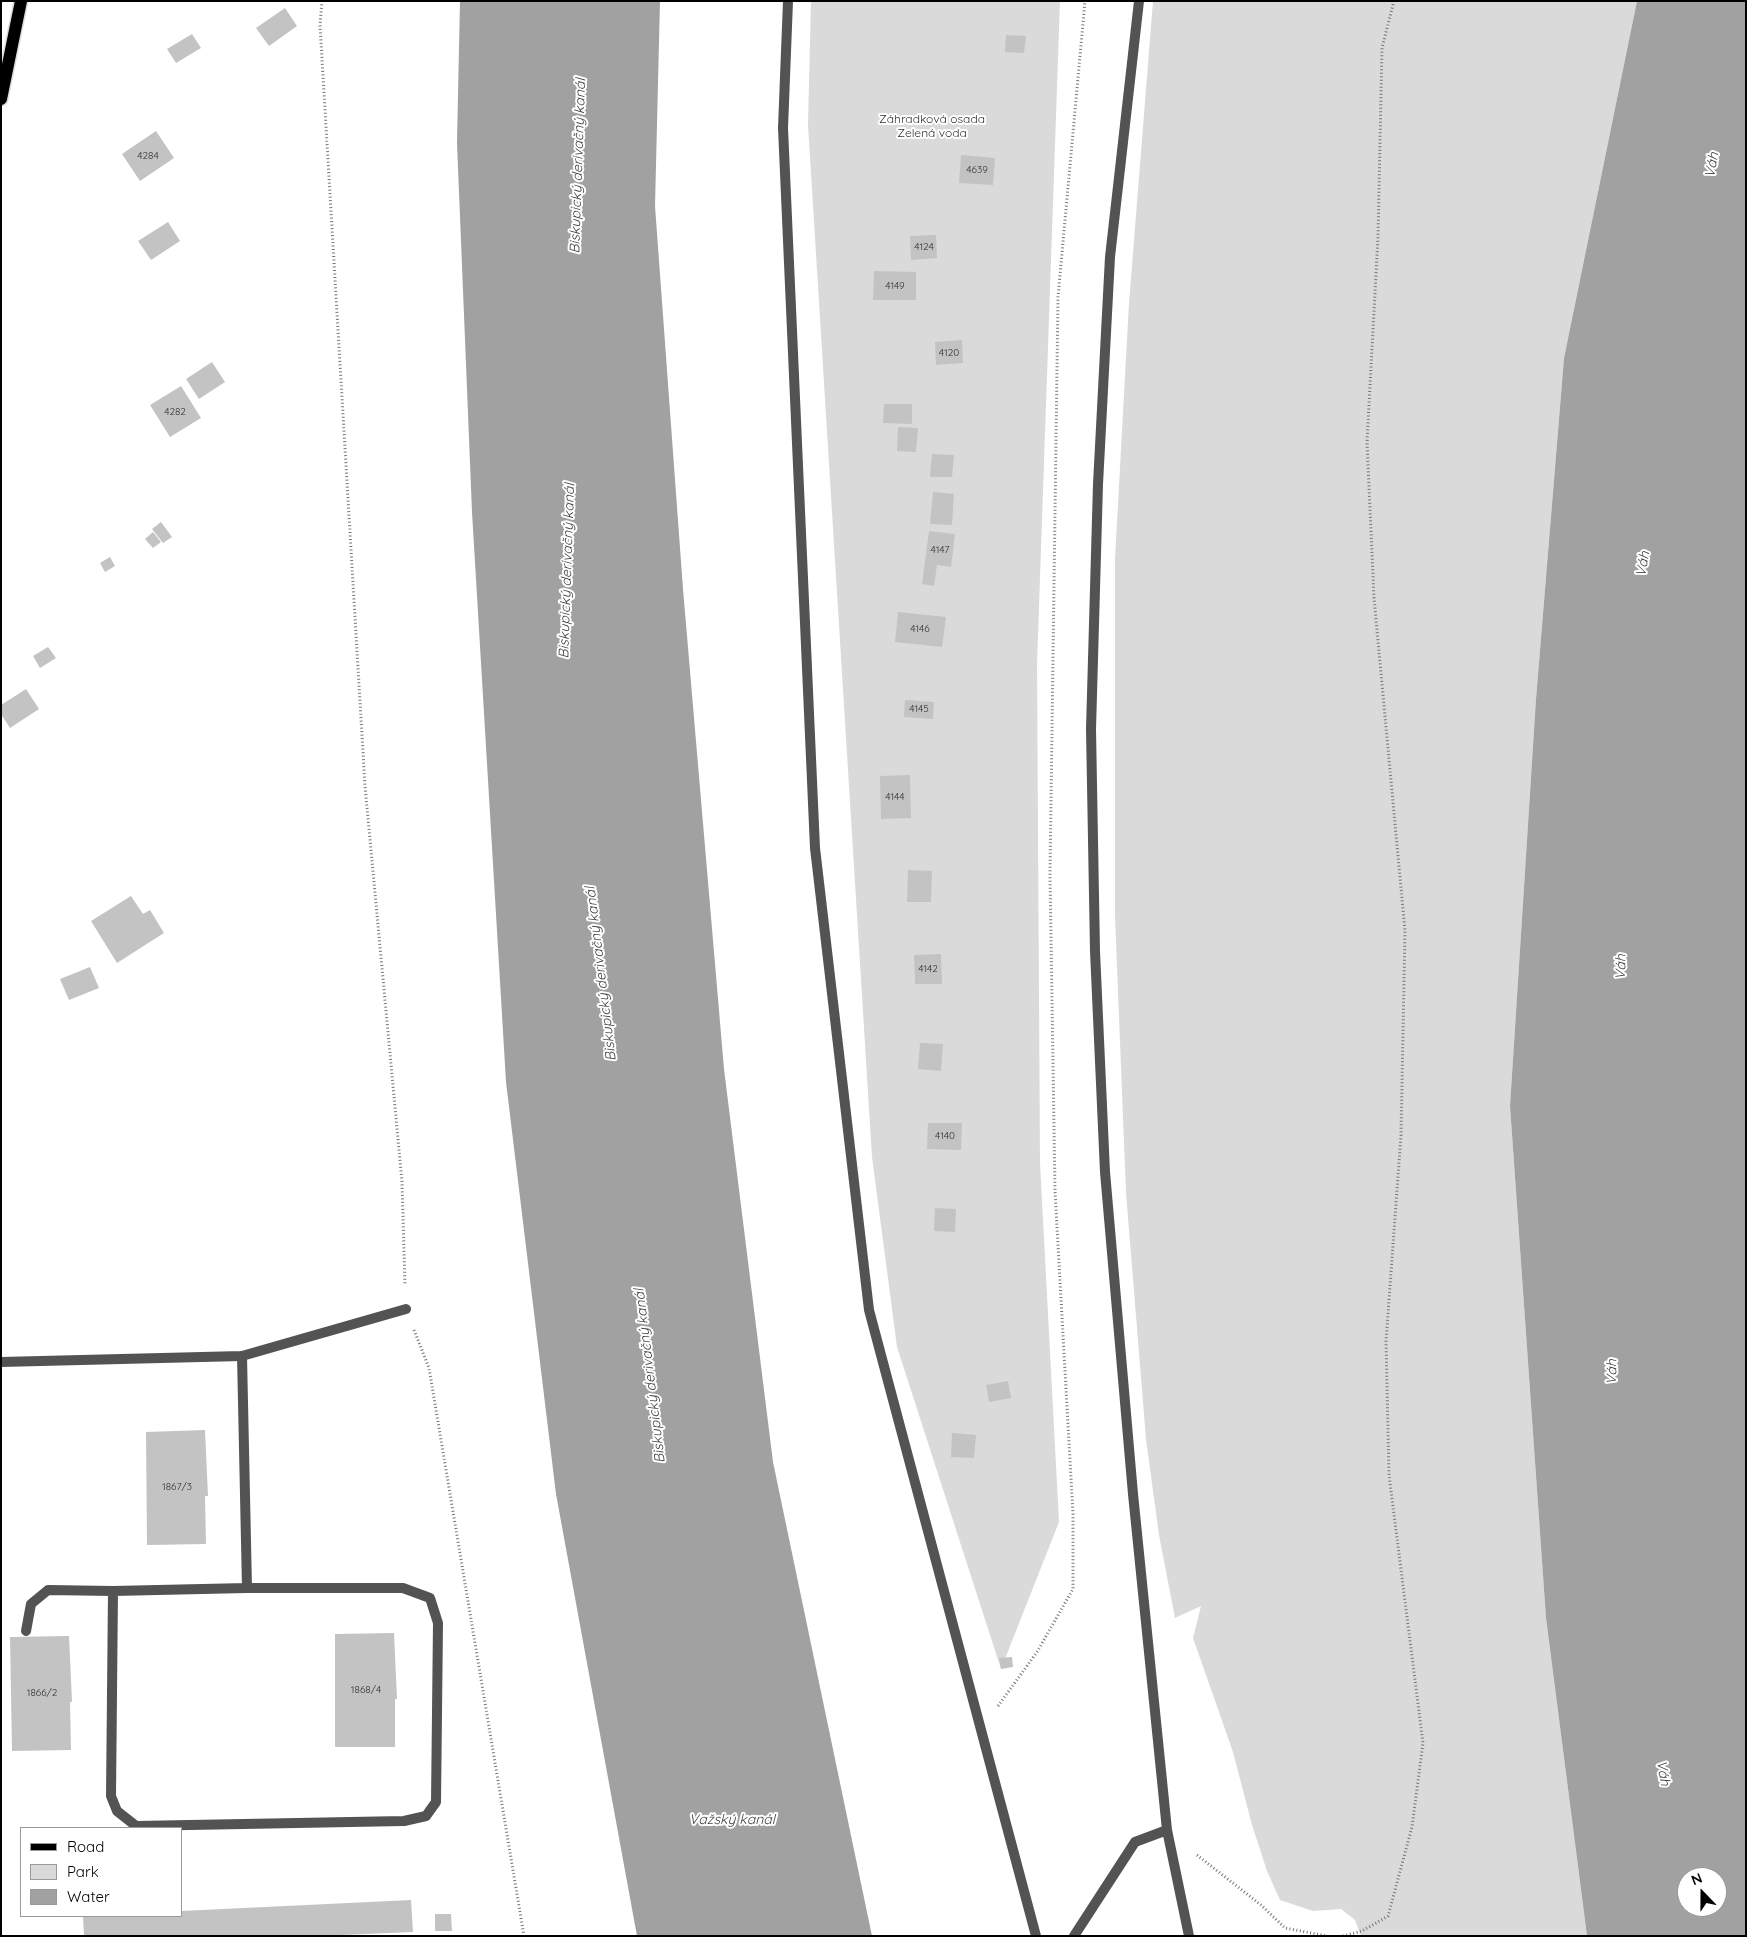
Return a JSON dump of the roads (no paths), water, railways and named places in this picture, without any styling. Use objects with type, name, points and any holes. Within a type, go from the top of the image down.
[{"type":"main road","points":[[1,99],[21,1]]},
{"type":"street","points":[[788,1],[783,128],[815,848],[869,1310],[1036,1936]]},
{"type":"street","points":[[1139,1],[1110,257],[1098,484],[1091,729],[1095,951],[1105,1172],[1133,1494],[1167,1830],[1189,1936]]},
{"type":"street","points":[[1,1362],[242,1356],[406,1309]]},
{"type":"street","points":[[242,1356],[247,1588]]},
{"type":"street","points":[[26,1631],[31,1604],[48,1590],[403,1588],[430,1598],[438,1623],[436,1802],[426,1816],[404,1821],[136,1826],[117,1811],[111,1796],[113,1591]]},
{"type":"street","points":[[1074,1936],[1135,1842],[1167,1830]]},
{"type":"water","name":"Važský kanál","points":[[460,1],[660,1],[655,206],[683,589],[724,1069],[773,1462],[872,1936],[637,1936],[556,1494],[506,1082],[472,512],[457,143]]},
{"type":"water","name":"Váh","points":[[1637,1],[1746,1],[1746,1936],[1587,1936],[1546,1618],[1510,1106],[1536,699],[1564,358]]},
{"type":"park label","name":"Záhradková osada Zelená voda","points":[[932,126]]},
{"type":"water label","name":"Biskupický derivačný kanál","points":[[578,166]]},
{"type":"water label","name":"Biskupický derivačný kanál","points":[[567,571]]},
{"type":"water label","name":"Biskupický derivačný kanál","points":[[601,974]]},
{"type":"water label","name":"Biskupický derivačný kanál","points":[[650,1376]]}]
